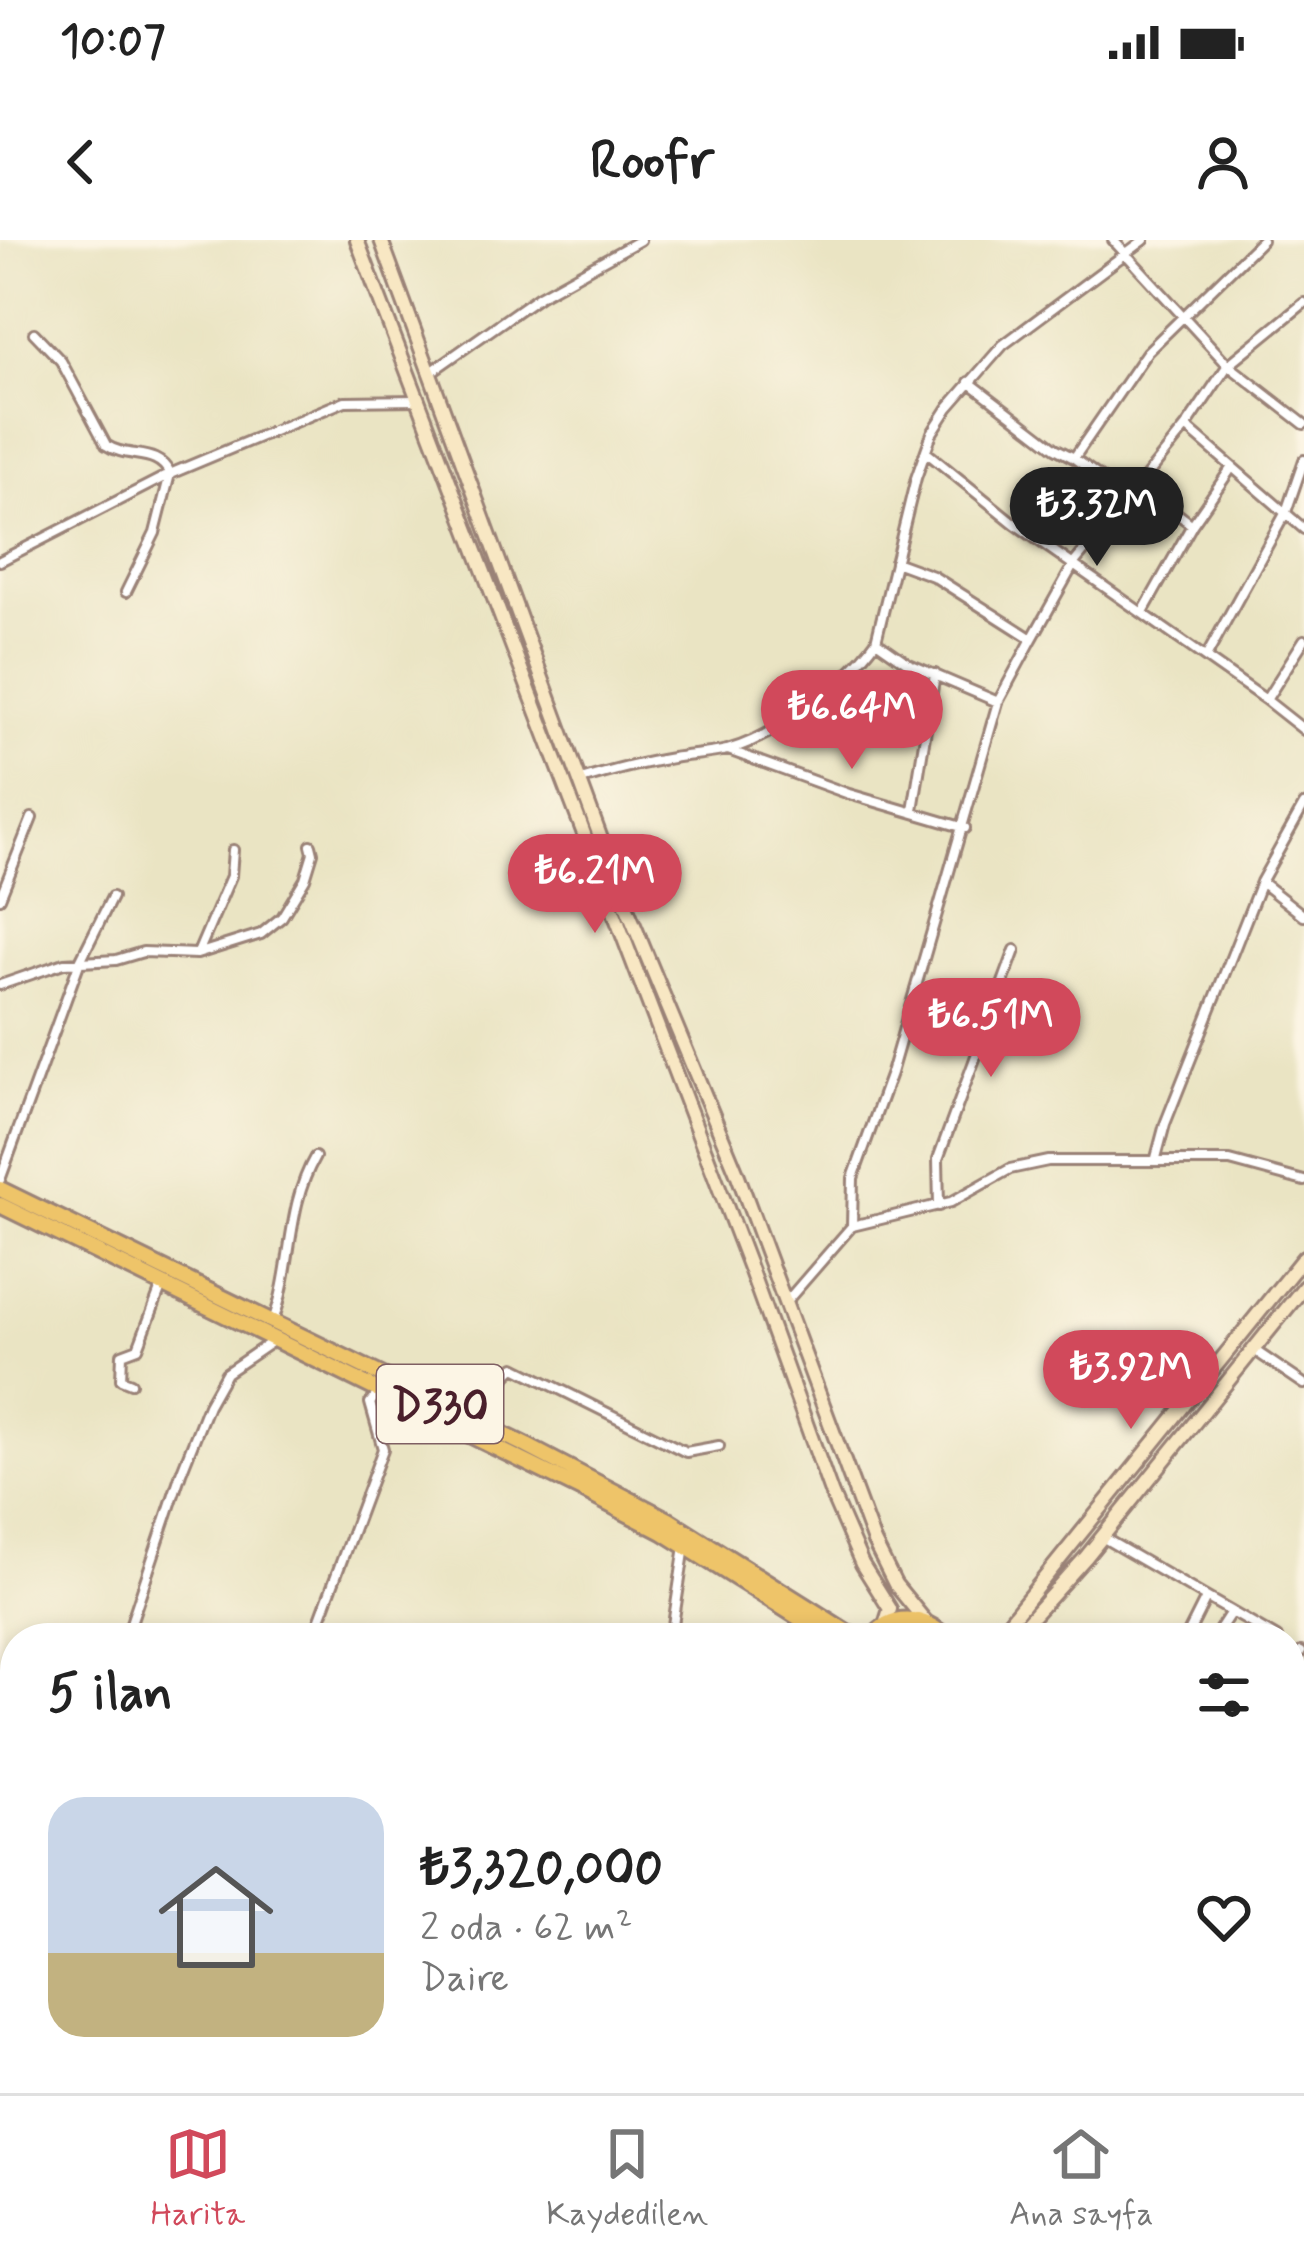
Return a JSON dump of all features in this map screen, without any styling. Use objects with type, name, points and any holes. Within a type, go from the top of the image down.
[{"type":"main road","points":[[357,240],[751,1270],[832,1495],[862,1564],[890,1609],[886,1623]]},
{"type":"main road","points":[[380,240],[622,896],[736,1173],[874,1542],[895,1584],[926,1622]]},
{"type":"main road","name":"D330","points":[[0,1190],[669,1520],[834,1623]]},
{"type":"main road","name":"D330","points":[[0,1205],[8,1214],[521,1458],[685,1546],[807,1623]]},
{"type":"main road","points":[[1009,1623],[1304,1257]]},
{"type":"main road","points":[[1027,1623],[1304,1287]]},
{"type":"main road","points":[[892,1623],[911,1618],[926,1622]]},
{"type":"street","points":[[431,372],[539,296],[640,240]]},
{"type":"street","points":[[1113,240],[1228,365],[1304,424]]},
{"type":"street","points":[[581,780],[728,750],[775,728],[863,659],[876,641],[932,433],[1003,345],[1144,240]]},
{"type":"street","points":[[1074,458],[1147,352],[1262,240]]},
{"type":"street","points":[[852,1226],[853,1178],[891,1073],[998,702],[1075,562],[1186,428],[1228,365],[1304,303]]},
{"type":"street","points":[[34,333],[61,361],[106,445],[116,452],[152,455],[170,474],[155,533],[125,592]]},
{"type":"street","points":[[969,382],[1128,498]]},
{"type":"street","points":[[0,561],[170,474],[345,401],[418,400]]},
{"type":"street","points":[[1186,428],[1304,529]]},
{"type":"street","points":[[926,452],[1015,524],[1075,562],[1304,730]]},
{"type":"street","points":[[1206,657],[1286,512],[1304,460]]},
{"type":"street","points":[[1143,612],[1192,525],[1232,467]]},
{"type":"street","points":[[1140,484],[1192,525]]},
{"type":"street","points":[[896,562],[933,576],[1033,639]]},
{"type":"street","points":[[1266,700],[1304,640]]},
{"type":"street","points":[[876,641],[909,664],[998,702]]},
{"type":"street","points":[[913,809],[935,674]]},
{"type":"street","points":[[728,750],[849,794],[965,827]]},
{"type":"street","points":[[1156,1158],[1165,1124],[1261,882],[1304,805]]},
{"type":"street","points":[[0,898],[32,818]]},
{"type":"street","points":[[0,986],[64,963],[143,952],[197,954],[275,926],[304,878],[313,853],[311,845]]},
{"type":"street","points":[[197,954],[231,876],[233,850]]},
{"type":"street","points":[[1261,882],[1304,916]]},
{"type":"street","points":[[0,1180],[80,961],[112,897]]},
{"type":"street","points":[[939,1206],[938,1159],[1015,950]]},
{"type":"street","points":[[273,1322],[284,1290],[302,1180],[315,1157]]},
{"type":"street","points":[[785,1304],[852,1226],[939,1206],[1010,1169],[1048,1161],[1230,1161],[1304,1181]]},
{"type":"street","points":[[131,1383],[121,1378],[122,1354],[138,1348],[163,1284]]},
{"type":"street","points":[[131,1623],[208,1405],[226,1373],[276,1339]]},
{"type":"street","points":[[1253,1349],[1304,1384]]},
{"type":"street","points":[[482,1424],[515,1367],[686,1452],[718,1446]]},
{"type":"street","points":[[318,1623],[382,1449],[370,1403],[381,1390]]},
{"type":"street","points":[[1102,1537],[1250,1623]]},
{"type":"street","points":[[673,1623],[685,1546]]},
{"type":"street","points":[[1194,1623],[1207,1598]]},
{"type":"street","points":[[1224,1623],[1231,1612]]}]
